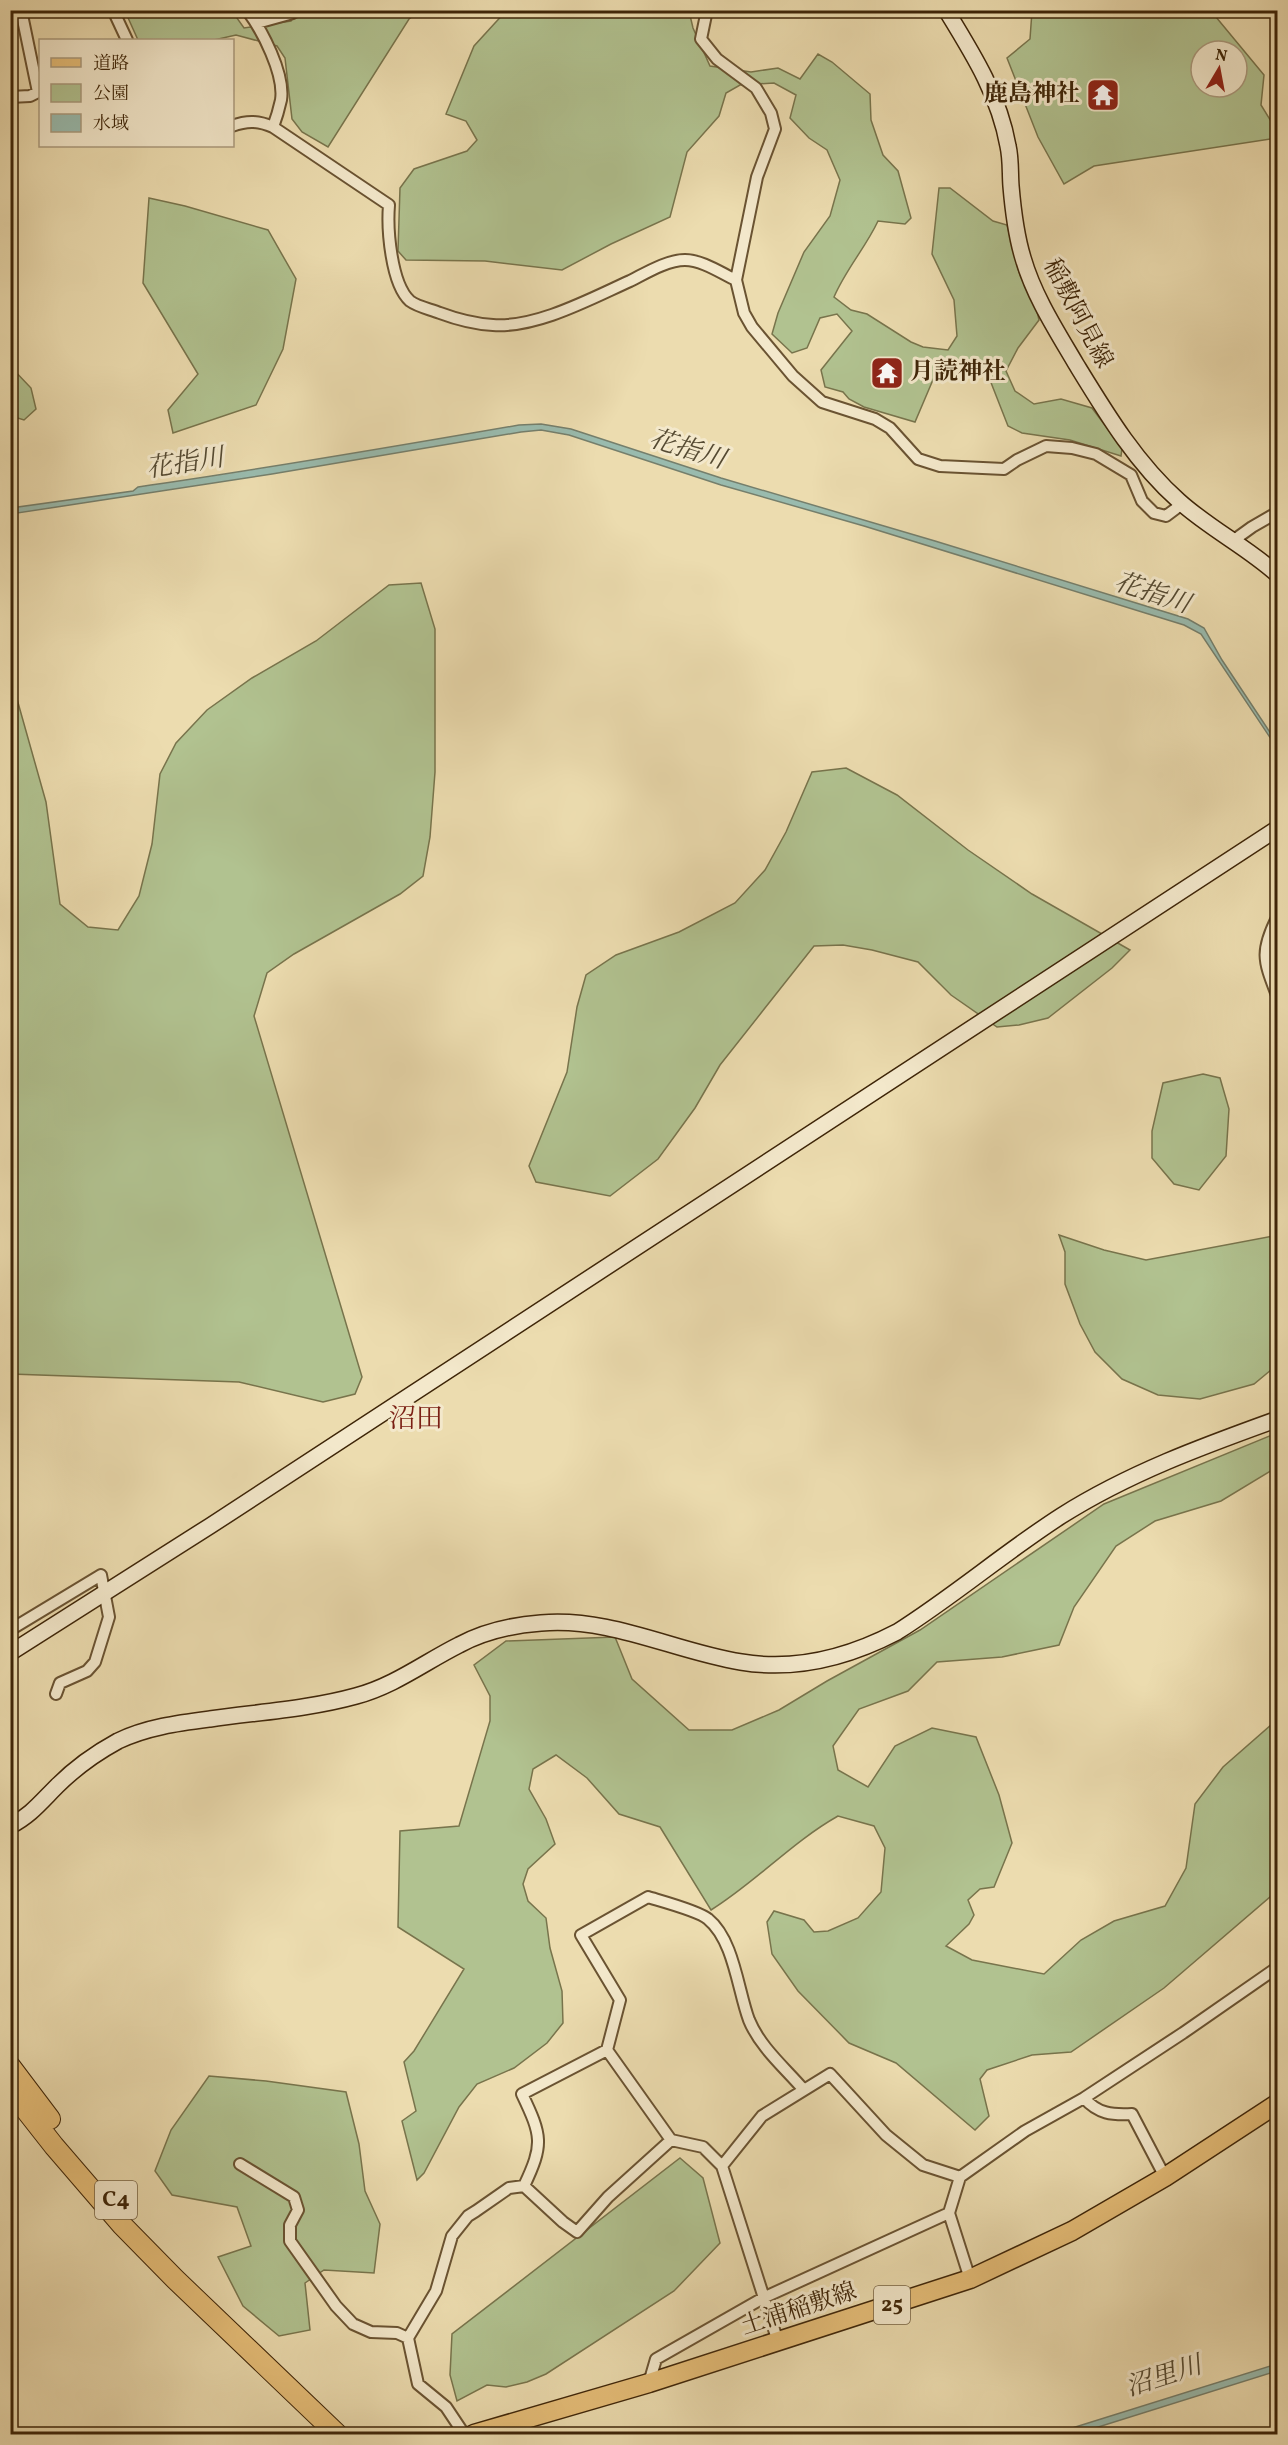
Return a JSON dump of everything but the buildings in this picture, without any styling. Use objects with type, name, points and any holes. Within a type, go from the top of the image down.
[{"type":"highway","name":"C4","points":[[10,2066],[64,2139],[228,2330]]},
{"type":"highway","name":"C4","points":[[10,2090],[122,2225],[337,2434]]},
{"type":"main road","name":"土浦稲敷線","points":[[474,2434],[649,2383],[970,2279],[1072,2231],[1165,2176],[1278,2103]]},
{"type":"street","points":[[10,97],[30,96],[38,92],[21,10]]},
{"type":"street","points":[[112,10],[126,39]]},
{"type":"street","points":[[247,10],[257,23],[278,71],[281,99],[273,127]]},
{"type":"street","points":[[257,23],[293,13],[294,10]]},
{"type":"street","points":[[707,10],[702,39],[717,59],[756,88],[771,113],[775,129],[758,177],[736,280],[744,313],[752,327],[799,382],[822,402],[875,419],[890,428],[918,459],[939,466],[1004,469],[1046,446],[1072,448],[1096,454],[1131,475],[1142,501],[1154,513],[1166,516],[1182,504]]},
{"type":"street","name":"稲敷阿見線","points":[[946,10],[980,67],[1002,118],[1009,148],[1015,222],[1023,258],[1034,288],[1059,336],[1130,447],[1147,469],[1182,504],[1234,540],[1278,575]]},
{"type":"street","points":[[234,125],[244,122],[260,122],[273,127],[388,205],[387,229],[391,254],[400,283],[408,298],[415,304],[458,319],[493,325],[519,324],[572,307],[662,266],[685,260],[700,263],[736,280]]},
{"type":"street","points":[[1234,540],[1251,527],[1278,512]]},
{"type":"street","points":[[10,1653],[210,1526],[1278,828]]},
{"type":"street","points":[[1278,916],[1270,930],[1264,954],[1278,998]]},
{"type":"street","points":[[10,1826],[27,1817],[80,1765],[119,1741],[167,1725],[357,1696],[399,1679],[459,1644],[507,1628],[567,1621],[593,1623],[627,1630],[723,1658],[771,1665],[846,1655],[873,1645],[897,1632],[1060,1516],[1102,1492],[1145,1470],[1278,1419]]},
{"type":"street","points":[[10,1630],[100,1575],[109,1617],[95,1662],[87,1671],[60,1683],[56,1694]]},
{"type":"street","points":[[524,2186],[538,2157],[537,2127],[522,2094],[607,2050],[620,2000],[581,1935],[648,1897],[708,1918],[722,1936],[741,1987],[750,2021],[768,2050],[803,2089]]},
{"type":"street","points":[[970,2279],[949,2213],[960,2177],[1025,2131],[1084,2098],[1183,2033],[1278,1966]]},
{"type":"street","points":[[607,2050],[670,2140],[703,2147],[722,2166],[778,2342]]},
{"type":"street","points":[[722,2166],[762,2116],[830,2074],[886,2135],[913,2157],[923,2164],[960,2177]]},
{"type":"street","points":[[1084,2098],[1093,2108],[1111,2115],[1132,2114],[1165,2176]]},
{"type":"street","points":[[524,2186],[577,2232],[608,2197],[670,2140]]},
{"type":"street","points":[[240,2164],[294,2197],[298,2210],[290,2225],[290,2241],[336,2306],[353,2324],[371,2332],[397,2333],[408,2338]]},
{"type":"street","points":[[474,2434],[418,2384],[408,2338],[436,2291],[452,2236],[476,2211],[510,2188],[524,2186]]},
{"type":"street","points":[[649,2383],[656,2359],[763,2298],[949,2213]]},
{"type":"green space","points":[[125,11],[232,11],[244,28],[291,21],[297,11],[420,11],[409,19],[328,147],[302,132],[292,119],[285,58],[277,46],[236,35],[218,39],[138,39]]},
{"type":"green space","points":[[506,11],[689,11],[693,28],[710,66],[751,72],[778,68],[800,79],[818,54],[832,62],[870,94],[871,120],[883,155],[898,171],[911,218],[905,224],[878,221],[834,297],[851,310],[867,314],[911,342],[923,347],[948,350],[957,336],[954,300],[932,254],[939,188],[950,188],[993,221],[1007,225],[1019,272],[1036,307],[1039,320],[1018,348],[1006,371],[1015,391],[1034,404],[1061,399],[1092,408],[1122,448],[1121,456],[1070,440],[1022,433],[1008,426],[988,375],[938,368],[915,422],[864,407],[849,399],[843,392],[825,387],[821,370],[852,331],[837,314],[820,318],[807,348],[792,353],[772,334],[778,313],[804,252],[830,216],[840,180],[827,150],[809,138],[790,118],[796,95],[774,83],[740,85],[726,93],[719,116],[687,152],[670,217],[562,270],[485,261],[406,260],[398,251],[400,188],[414,169],[467,151],[477,140],[466,121],[446,114],[474,46]]},
{"type":"green space","points":[[1032,11],[1211,11],[1234,39],[1189,39],[1189,99],[1249,99],[1249,57],[1264,75],[1261,105],[1277,131],[1277,138],[1094,166],[1064,184],[1038,137],[1007,58],[1030,39]]},
{"type":"green space","points":[[149,198],[268,230],[296,279],[283,349],[256,405],[173,433],[168,410],[198,374],[143,283]]},
{"type":"green space","points":[[11,367],[31,388],[36,409],[24,420],[11,416]]},
{"type":"green space","points":[[421,583],[435,629],[435,772],[430,837],[423,876],[400,894],[294,954],[267,973],[254,1016],[362,1377],[355,1394],[323,1402],[239,1382],[11,1374],[11,688],[15,692],[46,802],[60,904],[88,927],[118,930],[139,896],[152,844],[160,774],[176,743],[207,710],[252,678],[316,641],[389,585]]},
{"type":"green space","points":[[846,768],[897,795],[968,850],[1032,894],[1130,950],[1112,968],[1048,1018],[1019,1025],[997,1027],[951,995],[918,962],[843,945],[814,946],[720,1065],[695,1108],[658,1159],[610,1196],[536,1182],[529,1166],[567,1072],[577,1007],[586,975],[616,955],[679,932],[735,903],[765,870],[786,832],[812,772]]},
{"type":"green space","points":[[1203,1074],[1220,1078],[1229,1109],[1226,1156],[1199,1190],[1174,1184],[1152,1158],[1152,1131],[1163,1083]]},
{"type":"green space","points":[[1277,1231],[1277,1365],[1254,1384],[1200,1399],[1158,1395],[1122,1379],[1095,1352],[1080,1324],[1065,1284],[1065,1252],[1059,1235],[1104,1250],[1146,1260],[1273,1236]]},
{"type":"green space","points":[[1277,1433],[1277,1467],[1221,1501],[1155,1521],[1116,1546],[1074,1607],[1059,1645],[1002,1657],[937,1662],[908,1691],[859,1709],[833,1746],[838,1770],[868,1787],[895,1746],[932,1728],[976,1737],[999,1795],[1012,1843],[994,1887],[980,1889],[968,1900],[974,1915],[969,1924],[946,1946],[972,1960],[1044,1974],[1081,1940],[1114,1921],[1165,1906],[1186,1868],[1195,1804],[1223,1767],[1271,1725],[1277,1724],[1277,1891],[1164,1988],[1071,2052],[1032,2055],[987,2070],[980,2079],[989,2116],[975,2130],[896,2063],[849,2043],[798,1991],[772,1954],[767,1922],[774,1911],[804,1920],[814,1932],[828,1931],[858,1918],[881,1892],[885,1848],[874,1826],[838,1816],[821,1826],[711,1910],[660,1827],[619,1814],[587,1778],[556,1755],[533,1769],[529,1789],[546,1819],[555,1844],[528,1869],[523,1884],[528,1901],[546,1918],[550,1948],[562,1991],[563,2023],[547,2043],[514,2068],[477,2084],[459,2107],[424,2173],[417,2180],[402,2121],[416,2111],[404,2062],[414,2051],[464,1969],[398,1927],[400,1831],[459,1826],[490,1721],[490,1696],[474,1665],[506,1641],[615,1637],[632,1679],[689,1730],[732,1730],[779,1710],[920,1630],[1104,1504]]},
{"type":"green space","points":[[209,2076],[346,2092],[359,2144],[365,2191],[380,2224],[374,2273],[324,2270],[305,2283],[310,2330],[279,2336],[243,2306],[218,2257],[251,2246],[237,2207],[172,2195],[155,2171],[171,2130]]},
{"type":"green space","points":[[680,2158],[703,2178],[720,2243],[674,2291],[546,2374],[506,2387],[487,2385],[457,2401],[450,2375],[452,2334]]},
{"type":"water","name":"花指川","points":[[541,424],[571,429],[721,478],[1188,619],[1204,628],[1222,660],[1277,743],[1277,748],[1201,634],[1184,625],[864,526],[721,485],[569,435],[541,430],[521,432],[272,474],[11,514],[11,508],[133,491],[138,487],[519,425]]},
{"type":"water","name":"沼里川","points":[[1277,2364],[1277,2371],[1076,2434],[1053,2434]]},
{"type":"place","name":"鹿島神社","points":[[1103,95]]},
{"type":"place","name":"月読神社","points":[[887,373]]},
{"type":"district","name":"沼田","points":[[416,1420]]}]
